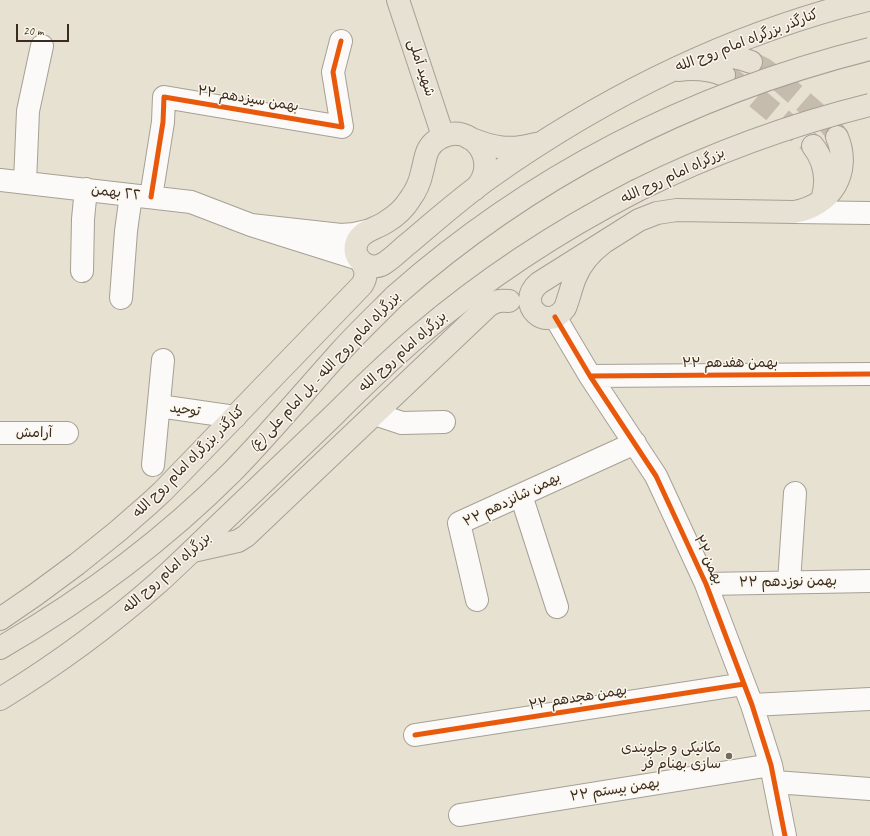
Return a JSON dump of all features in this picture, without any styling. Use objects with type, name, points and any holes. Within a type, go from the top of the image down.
[{"type":"main road","name":"شهید آملی","points":[[398,0],[443,136]]},
{"type":"main road","name":"کنارگذر بزرگراه امام روح الله","points":[[547,139],[599,108],[667,72],[698,58],[781,26],[823,12],[868,0]]},
{"type":"main road","name":"بزرگراه امام روح الله - پل امام علی (ع)","points":[[0,648],[43,622],[93,588],[138,555],[172,527],[214,489],[257,446],[343,349],[395,296],[454,247],[511,206],[592,156],[678,114],[718,97],[776,76],[825,60],[870,49]]},
{"type":"main road","points":[[698,58],[726,56],[751,62]]},
{"type":"main road","points":[[667,72],[685,69],[698,69],[724,75]]},
{"type":"main road","name":"بزرگراه امام روح الله","points":[[0,699],[58,661],[114,620],[161,580],[395,356],[448,312],[495,276],[538,247],[590,216],[636,191],[692,165],[748,142],[806,123],[870,105]]},
{"type":"main road","points":[[453,134],[463,135],[489,145],[508,148],[528,146],[547,139],[514,161],[434,221],[383,264],[378,267],[366,265],[356,254],[357,242],[362,234],[390,219],[401,211],[409,201],[419,184],[428,149],[443,136],[453,134]]},
{"type":"main road","points":[[468,137],[480,147],[486,161],[484,176],[476,189]]},
{"type":"main road","points":[[545,315],[531,305],[531,293],[539,283],[651,214],[677,210],[791,212],[807,209],[814,205],[822,200],[834,188],[841,171],[842,154],[837,137]]},
{"type":"main road","points":[[813,146],[822,162],[825,175],[825,188],[822,200]]},
{"type":"main road","points":[[448,312],[463,304],[496,299],[509,301],[545,315],[560,314],[565,308],[574,279],[580,267],[592,252],[603,243]]},
{"type":"main road","name":"کنارگذر بزرگراه امام روح الله","points":[[0,619],[67,572],[163,491],[362,285],[366,274],[364,266],[360,260]]},
{"type":"main road","points":[[193,551],[238,541],[246,536],[488,306],[496,301],[509,301]]},
{"type":"street","name":"۲۲ بهمن سیزدهم","points":[[141,196],[163,122],[164,97],[342,127],[333,72],[341,41]]},
{"type":"street","points":[[25,182],[28,111],[42,46]]},
{"type":"street","name":"٢٢ بهمن","points":[[0,180],[191,202],[251,226]]},
{"type":"street","points":[[82,271],[83,220],[86,189]]},
{"type":"street","points":[[121,298],[126,231],[141,196]]},
{"type":"street","points":[[791,212],[870,213]]},
{"type":"street","points":[[251,226],[341,234],[354,234],[367,231]]},
{"type":"street","points":[[251,226],[360,260]]},
{"type":"street","name":"۲۲ بهمن","points":[[545,315],[590,376],[656,476],[706,584],[752,705],[773,774],[785,836]]},
{"type":"street","points":[[153,465],[163,360]]},
{"type":"street","name":"۲۲ بهمن هفدهم","points":[[590,376],[870,374]]},
{"type":"street","name":"توحید","points":[[159,406],[235,416]]},
{"type":"street","points":[[375,414],[402,423],[444,422]]},
{"type":"street","name":"آرامش","points":[[0,433],[67,433]]},
{"type":"street","name":"۲۲ بهمن شانزدهم","points":[[477,600],[459,523],[635,443]]},
{"type":"street","points":[[789,582],[795,493]]},
{"type":"street","points":[[521,495],[557,607]]},
{"type":"street","name":"۲۲ بهمن نوزدهم","points":[[706,584],[870,581]]},
{"type":"street","name":"۲۲ بهمن هجدهم","points":[[416,735],[744,684]]},
{"type":"street","points":[[752,705],[870,699]]},
{"type":"street","name":"۲۲ بهمن بیستم","points":[[460,815],[773,774],[870,789]]},
{"type":"tunnel","points":[[751,62],[774,76],[827,122],[837,137]]},
{"type":"tunnel","points":[[730,78],[746,89],[813,146]]},
{"type":"cycle path","points":[[151,197],[163,122],[164,97],[342,127],[333,72],[341,41]]},
{"type":"cycle path","points":[[555,317],[590,376],[656,476],[706,584],[752,705],[771,765],[785,836]]},
{"type":"cycle path","points":[[590,376],[870,374]]},
{"type":"cycle path","points":[[415,735],[744,684]]},
{"type":"place","name":"مکانیکی و جلوبندی سازی بهنام فر","points":[[729,756]]}]
